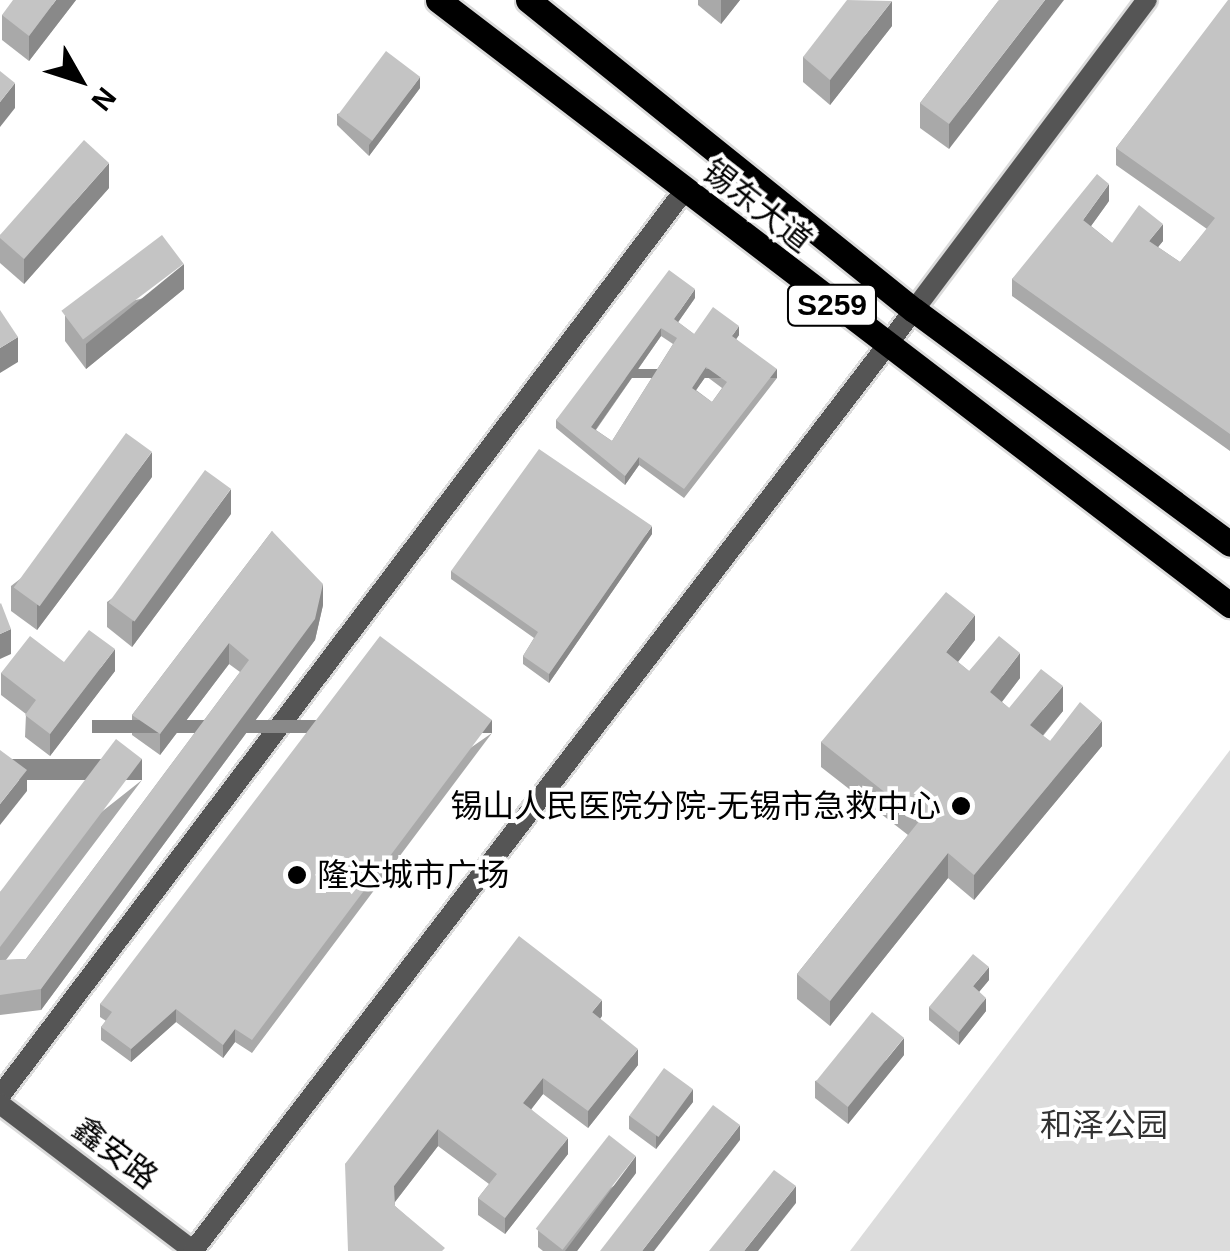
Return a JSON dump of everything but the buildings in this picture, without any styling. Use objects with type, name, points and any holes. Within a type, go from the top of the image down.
[{"type":"main road","name":"锡东大道","points":[[438,0],[883,345],[1230,605]]},
{"type":"main road","name":"锡东大道","points":[[528,0],[914,310],[1230,544]]},
{"type":"street","points":[[193,1251],[1147,0]]},
{"type":"street","points":[[0,1100],[684,191]]},
{"type":"street","name":"鑫安路","points":[[0,1100],[193,1251]]},
{"type":"green space","name":"和泽公园","points":[[1230,750],[1230,1251],[850,1251]]},
{"type":"place","name":"锡山人民医院分院-无锡市急救中心","points":[[961,806]]},
{"type":"place","name":"隆达城市广场","points":[[297,875]]}]
